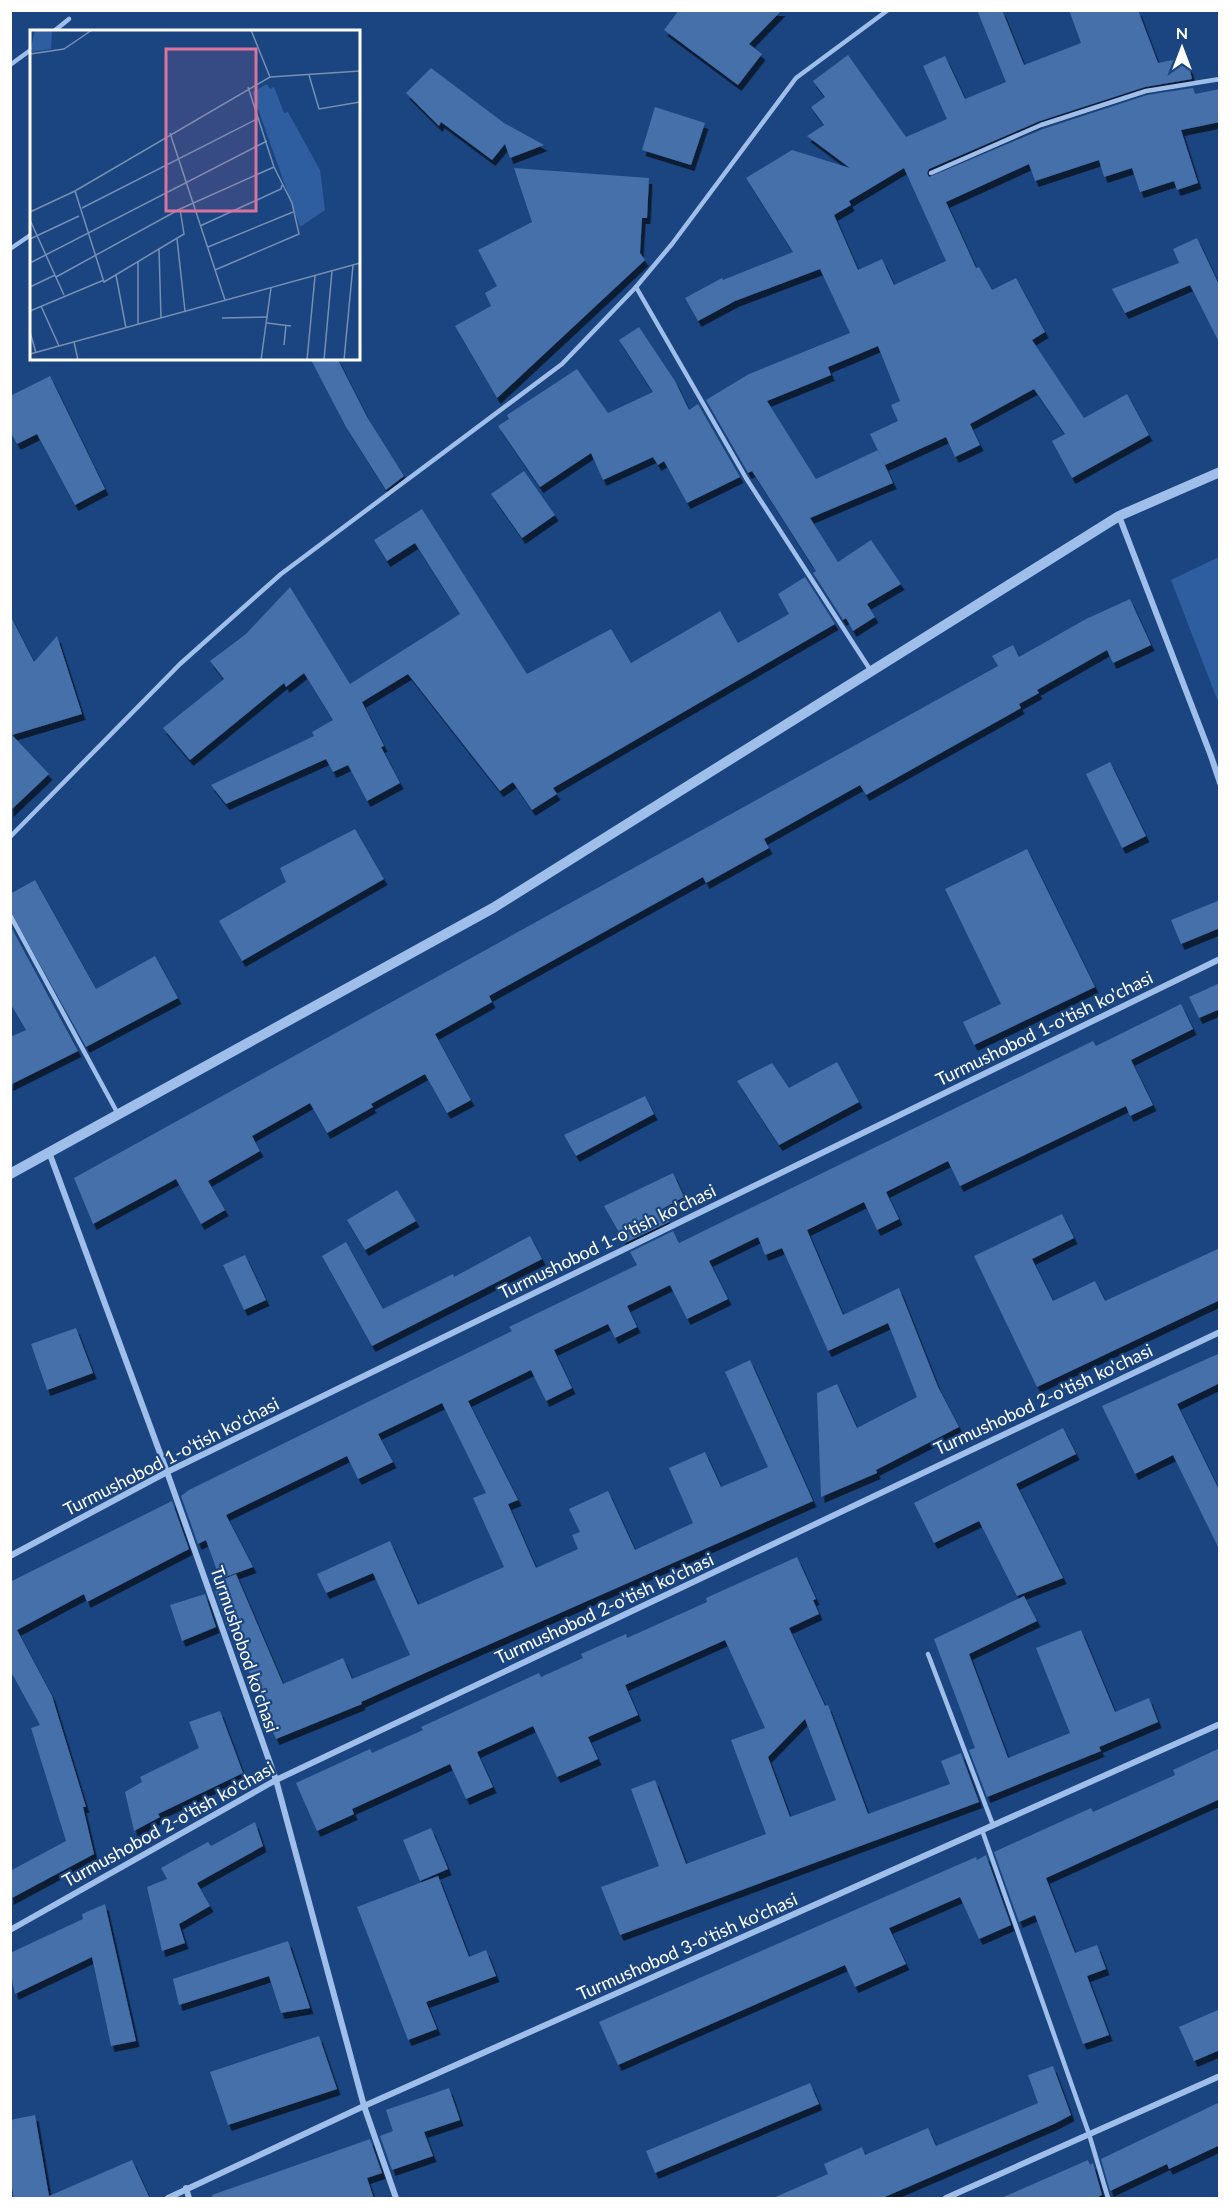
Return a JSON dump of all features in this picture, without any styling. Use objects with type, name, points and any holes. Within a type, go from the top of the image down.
[{"type":"street","points":[[10,1174],[494,908],[1119,516],[1220,472]]},
{"type":"street","points":[[1119,516],[1220,783]]},
{"type":"street","name":"Turmushobod 1-o'tish ko'chasi","points":[[10,1556],[167,1472],[1220,959]]},
{"type":"street","name":"Turmushobod ko'chasi","points":[[49,1152],[167,1472],[276,1780],[364,2106],[396,2199]]},
{"type":"street","name":"Turmushobod 2-o'tish ko'chasi","points":[[10,1930],[276,1780],[1220,1332]]},
{"type":"street","name":"Turmushobod 3-o'tish ko'chasi","points":[[168,2199],[186,2188],[364,2106],[1220,1724]]},
{"type":"street","points":[[946,2199],[1220,2076]]},
{"type":"street","points":[[186,2188],[189,2199]]},
{"type":"lane","points":[[10,837],[180,664],[280,574],[562,364],[636,287],[672,244],[796,78],[888,10]]},
{"type":"lane","points":[[55,30],[69,19]]},
{"type":"lane","points":[[10,65],[30,50]]},
{"type":"lane","points":[[931,174],[1062,118],[1146,91],[1220,80]]},
{"type":"lane","points":[[10,249],[30,235]]},
{"type":"lane","points":[[636,287],[746,478],[871,672]]},
{"type":"lane","points":[[11,917],[118,1114]]},
{"type":"lane","points":[[928,1654],[993,1825]]},
{"type":"lane","points":[[982,1830],[1089,2134],[1108,2199]]},
{"type":"shaded area","points":[[1219,557],[1219,704],[1171,580]]},
{"type":"building","points":[[679,10],[782,10],[749,44],[762,54],[738,85],[664,30]]},
{"type":"building","points":[[977,10],[1002,10],[1024,65],[1081,43],[1069,10],[1138,10],[1158,63],[1187,57],[1192,79],[1145,87],[1040,121],[929,169],[927,173],[929,177],[1043,129],[1147,95],[1193,88],[1195,94],[1220,89],[1220,122],[1181,130],[1198,183],[1177,190],[1174,181],[1140,192],[1132,168],[1104,177],[1099,160],[1035,181],[1029,164],[946,202],[976,268],[979,267],[992,290],[1016,278],[1045,332],[1032,340],[1084,418],[1127,394],[1149,435],[1072,478],[1052,441],[1065,434],[1034,389],[970,424],[980,445],[955,457],[946,437],[885,465],[882,459],[893,483],[810,518],[838,562],[871,540],[901,584],[867,604],[875,617],[853,631],[846,618],[843,620],[813,573],[816,571],[752,471],[748,473],[706,400],[749,374],[850,333],[820,269],[735,301],[698,321],[685,298],[722,278],[723,280],[793,252],[746,178],[792,150],[850,168],[807,136],[824,125],[811,107],[825,97],[813,81],[848,55],[906,137],[947,119],[923,66],[945,56],[965,99],[1006,82]],"holes":[[[904,168],[946,261],[894,285],[882,259],[858,270],[834,215],[851,205],[849,201]],[[878,346],[900,401],[891,405],[898,421],[870,434],[878,450],[816,479],[767,401],[831,375],[828,367]]]},
{"type":"building","points":[[431,68],[504,123],[544,145],[510,158],[505,144],[492,160],[441,122],[439,126],[406,93]]},
{"type":"building","points":[[655,107],[705,123],[691,165],[642,150]]},
{"type":"building","points":[[514,168],[649,178],[647,218],[642,218],[640,253],[645,260],[497,398],[455,326],[491,306],[485,293],[497,286],[478,250],[532,222]]},
{"type":"building","points":[[1197,238],[1220,287],[1220,344],[1190,285],[1125,313],[1112,289],[1179,263],[1173,249]]},
{"type":"building","points":[[639,327],[675,381],[689,410],[698,404],[740,477],[687,503],[664,461],[658,465],[653,457],[603,480],[591,453],[540,487],[498,426],[509,419],[507,415],[577,369],[608,413],[653,392],[619,340]]},
{"type":"building","points":[[311,360],[338,360],[367,417],[404,476],[386,490],[346,427]]},
{"type":"building","points":[[50,376],[105,489],[75,505],[37,434],[17,444],[10,431],[10,396]]},
{"type":"building","points":[[524,471],[555,515],[522,538],[491,494]]},
{"type":"building","points":[[422,509],[527,674],[611,629],[631,663],[720,611],[738,643],[789,614],[778,594],[805,577],[835,624],[553,788],[557,794],[532,810],[513,782],[500,791],[408,674],[362,702],[384,746],[381,747],[400,783],[367,801],[348,765],[333,772],[326,759],[226,804],[211,785],[314,736],[312,732],[333,720],[304,673],[286,687],[284,683],[190,760],[163,728],[224,679],[210,661],[246,634],[290,587],[350,684],[460,614],[415,543],[387,561],[374,540]]},
{"type":"building","points":[[1130,599],[1151,645],[1113,663],[1107,650],[1037,690],[1039,693],[1019,704],[1021,708],[866,795],[860,785],[764,839],[769,848],[706,883],[703,877],[489,996],[492,1002],[435,1034],[471,1100],[447,1113],[425,1074],[371,1104],[373,1107],[327,1133],[310,1103],[252,1136],[260,1151],[208,1181],[225,1210],[201,1224],[176,1179],[93,1224],[74,1178],[998,666],[992,656],[1013,645],[1019,657],[1086,619]]},
{"type":"building","points":[[10,615],[34,662],[57,636],[82,714],[12,735],[49,774],[10,811]]},
{"type":"building","points":[[1110,762],[1146,836],[1122,848],[1086,774]]},
{"type":"building","points":[[355,829],[384,879],[242,961],[219,921],[286,882],[280,868]]},
{"type":"building","points":[[1027,849],[1095,987],[974,1045],[963,1022],[1001,1004],[945,889]]},
{"type":"building","points":[[35,880],[96,989],[155,956],[178,998],[86,1047],[10,911],[10,894]]},
{"type":"building","points":[[1220,900],[1220,928],[1181,944],[1171,920]]},
{"type":"building","points":[[10,925],[78,1051],[10,1085],[10,1037],[26,1030],[10,1003]]},
{"type":"building","points":[[1220,983],[1220,1009],[1199,1018],[1189,997]]},
{"type":"building","points":[[1181,1004],[1193,1029],[1131,1060],[1153,1105],[1130,1116],[1126,1106],[960,1186],[948,1161],[886,1192],[899,1219],[877,1230],[864,1202],[807,1230],[843,1315],[899,1288],[938,1387],[959,1427],[876,1470],[877,1473],[821,1497],[817,1393],[837,1384],[857,1428],[917,1397],[888,1323],[828,1351],[782,1248],[765,1255],[758,1237],[709,1261],[728,1299],[687,1319],[670,1285],[627,1306],[637,1327],[615,1338],[608,1324],[554,1350],[572,1388],[546,1401],[531,1370],[468,1401],[518,1500],[508,1504],[536,1568],[578,1549],[572,1535],[580,1532],[569,1509],[608,1491],[635,1550],[693,1523],[669,1468],[705,1452],[721,1487],[768,1467],[725,1372],[750,1360],[813,1501],[445,1664],[361,1702],[362,1704],[276,1739],[259,1701],[235,1629],[229,1630],[215,1591],[222,1589],[219,1581],[236,1574],[283,1684],[343,1658],[352,1679],[410,1655],[373,1573],[326,1593],[317,1574],[390,1541],[418,1605],[504,1567],[473,1498],[486,1493],[442,1403],[378,1434],[393,1462],[358,1479],[347,1456],[226,1515],[253,1567],[220,1579],[206,1540],[198,1544],[181,1496],[189,1490],[512,1331],[509,1327],[637,1265],[630,1252],[673,1231],[679,1243],[1093,1041],[1096,1046]]},
{"type":"building","points":[[837,1062],[859,1102],[779,1145],[737,1081],[772,1063],[789,1088]]},
{"type":"building","points":[[645,1096],[654,1114],[576,1156],[564,1135]]},
{"type":"building","points":[[673,1173],[684,1197],[662,1209],[669,1222],[625,1243],[604,1206]]},
{"type":"building","points":[[397,1190],[416,1221],[365,1250],[347,1220]]},
{"type":"building","points":[[1062,1214],[1074,1238],[1032,1259],[1053,1301],[1095,1281],[1105,1301],[1220,1248],[1220,1300],[1037,1387],[974,1256]]},
{"type":"building","points":[[530,1236],[542,1259],[372,1346],[322,1256],[346,1242],[383,1309],[453,1274],[454,1277]]},
{"type":"building","points":[[245,1255],[266,1300],[244,1310],[223,1265]]},
{"type":"building","points":[[76,1328],[93,1373],[47,1390],[31,1344]]},
{"type":"building","points":[[1220,1353],[1220,1383],[1177,1404],[1220,1492],[1220,1551],[1173,1455],[1135,1474],[1102,1406]]},
{"type":"building","points":[[1063,1428],[1076,1454],[1016,1484],[1063,1578],[1017,1596],[979,1521],[934,1543],[914,1503]]},
{"type":"building","points":[[172,1501],[189,1549],[87,1602],[84,1594],[17,1630],[52,1696],[86,1807],[83,1807],[94,1854],[10,1899],[10,1871],[66,1841],[31,1728],[40,1725],[10,1670],[10,1582]]},
{"type":"building","points":[[797,1557],[816,1599],[813,1600],[819,1614],[789,1628],[825,1706],[828,1705],[868,1814],[950,1784],[941,1761],[961,1753],[979,1802],[620,1935],[601,1887],[659,1866],[631,1789],[655,1780],[686,1864],[766,1834],[731,1740],[765,1728],[725,1640],[625,1685],[638,1715],[588,1737],[598,1759],[557,1777],[533,1726],[477,1752],[493,1787],[466,1799],[450,1764],[352,1809],[354,1814],[317,1831],[296,1783],[370,1749],[372,1753],[423,1730],[421,1727],[539,1673],[541,1677],[583,1658],[581,1654],[626,1634],[627,1638],[707,1602],[706,1598]],"holes":[[[805,1719],[836,1800],[790,1817],[768,1757]]]},
{"type":"building","points":[[205,1594],[216,1627],[182,1641],[170,1605]]},
{"type":"building","points":[[1024,1596],[1037,1621],[969,1654],[1008,1758],[1070,1733],[1036,1648],[1081,1630],[1115,1712],[1149,1698],[1158,1722],[1099,1747],[1101,1751],[987,1797],[969,1750],[975,1748],[934,1639]]},
{"type":"building","points":[[220,1711],[243,1773],[158,1814],[160,1817],[134,1831],[125,1792],[142,1782],[140,1777],[199,1748],[189,1722]]},
{"type":"building","points":[[1220,1748],[1220,1799],[1046,1878],[1075,1953],[1097,1945],[1106,1969],[1087,1976],[1109,2035],[1083,2044],[1035,1915],[1019,1922],[994,1852],[1091,1808],[1093,1812],[1175,1775],[1173,1770]]},
{"type":"building","points":[[255,1822],[263,1846],[197,1883],[210,1906],[179,1924],[185,1943],[162,1951],[147,1887],[167,1879],[161,1868],[208,1842],[211,1846]]},
{"type":"building","points":[[431,1828],[448,1869],[420,1881],[403,1840]]},
{"type":"building","points":[[986,1855],[1011,1925],[979,1939],[960,1897],[889,1928],[906,1964],[855,1987],[845,1965],[618,2065],[599,2022],[976,1857],[977,1860]]},
{"type":"building","points":[[438,1876],[469,1957],[486,1950],[496,1976],[426,2002],[437,2029],[408,2040],[357,1907]]},
{"type":"building","points":[[105,1904],[136,2041],[111,2046],[92,1957],[15,1994],[10,1970],[10,1953],[83,1919],[82,1914]]},
{"type":"building","points":[[288,1941],[310,2008],[281,2013],[269,1976],[179,2005],[173,1979]]},
{"type":"building","points":[[1220,2009],[1220,2050],[1194,2061],[1179,2027]]},
{"type":"building","points":[[319,2036],[337,2089],[228,2125],[210,2072]]},
{"type":"building","points":[[1053,2066],[1071,2115],[1054,2124],[880,2199],[771,2199],[828,2174],[824,2164],[862,2147],[865,2155],[928,2128],[936,2146],[1038,2103],[1028,2075]]},
{"type":"building","points":[[810,2083],[819,2104],[655,2173],[646,2151]]},
{"type":"building","points":[[449,2088],[460,2120],[424,2132],[433,2156],[392,2170],[380,2136],[393,2131],[386,2110]]},
{"type":"building","points":[[1220,2102],[1220,2145],[1169,2169],[1167,2164],[1110,2191],[1101,2159]]},
{"type":"building","points":[[35,2115],[49,2196],[132,2160],[150,2199],[14,2199],[10,2177],[10,2120]]},
{"type":"building","points":[[370,2139],[382,2173],[367,2178],[374,2199],[213,2199],[212,2195]]},
{"type":"building","points":[[1088,2160],[1090,2165],[1093,2163],[1102,2195],[1094,2199],[999,2199]]}]
